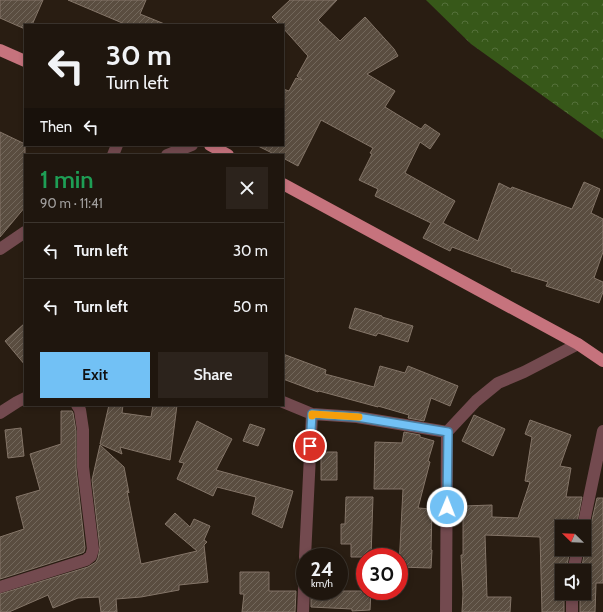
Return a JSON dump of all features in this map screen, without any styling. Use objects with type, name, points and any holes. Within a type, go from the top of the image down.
[{"type":"main road","points":[[0,50],[24,61]]},
{"type":"main road","points":[[212,146],[226,154]]},
{"type":"main road","points":[[284,185],[578,344],[603,361]]},
{"type":"street","points":[[170,154],[190,146]]},
{"type":"street","points":[[0,249],[24,233]]},
{"type":"street","points":[[446,612],[448,432],[476,401],[498,383],[524,372],[578,344]]},
{"type":"street","points":[[0,413],[24,398]]},
{"type":"street","points":[[284,402],[312,414],[357,417],[448,432]]},
{"type":"street","points":[[0,588],[86,560],[91,556],[93,549],[83,467],[83,430],[80,410],[78,406]]},
{"type":"street","points":[[306,548],[312,414]]},
{"type":"street","points":[[584,520],[603,431]]},
{"type":"street","points":[[303,612],[304,600]]},
{"type":"street","points":[[572,600],[572,612]]},
{"type":"green space","points":[[426,0],[603,0],[603,139],[471,44]]},
{"type":"building","points":[[0,0],[43,0],[32,24],[24,24],[24,29],[0,18]]},
{"type":"building","points":[[68,0],[146,0],[140,14],[165,24],[125,24]]},
{"type":"building","points":[[290,0],[337,0],[318,20],[340,41],[365,17],[394,49],[398,56],[367,74],[395,91],[385,107],[421,129],[425,124],[440,134],[430,149],[420,142],[405,173],[455,201],[443,223],[478,241],[499,183],[511,189],[512,187],[572,209],[584,182],[600,189],[591,213],[603,219],[603,252],[594,278],[603,282],[603,292],[599,303],[546,286],[548,282],[511,271],[512,269],[452,247],[450,251],[423,238],[431,223],[375,196],[378,189],[359,180],[372,154],[370,153],[373,148],[321,120],[298,166],[284,159],[284,154],[274,154],[258,146],[284,146],[284,89],[289,91],[296,78],[302,80],[297,76],[308,56],[284,29],[284,24],[279,24],[272,17]]},
{"type":"building","points":[[0,132],[24,144],[25,154],[24,208],[0,237]]},
{"type":"building","points":[[355,308],[413,326],[408,342],[378,333],[376,336],[349,328]]},
{"type":"building","points":[[24,324],[24,364],[5,341]]},
{"type":"building","points":[[284,354],[326,370],[325,374],[374,387],[380,366],[405,373],[408,366],[458,386],[450,406],[431,398],[424,421],[408,418],[409,415],[378,406],[319,391],[318,392],[284,379]]},
{"type":"building","points":[[109,406],[123,406],[122,413],[151,417],[153,406],[177,406],[170,460],[120,447],[122,454],[100,444]]},
{"type":"building","points":[[61,411],[72,411],[76,431],[76,468],[85,548],[84,552],[0,579],[0,537],[24,529],[16,497],[40,490],[30,454],[61,444]]},
{"type":"building","points":[[474,415],[505,429],[493,456],[462,441]]},
{"type":"building","points":[[530,420],[571,435],[560,466],[571,468],[566,497],[582,497],[577,520],[555,520],[555,556],[569,556],[567,564],[555,564],[555,600],[564,600],[564,612],[542,612],[540,537],[485,535],[487,597],[511,597],[510,612],[462,612],[463,594],[461,555],[463,555],[463,506],[492,505],[492,517],[518,518],[530,482],[525,481],[532,437],[525,434]]},
{"type":"building","points":[[197,421],[232,439],[216,470],[293,491],[282,528],[252,514],[256,497],[217,487],[213,496],[177,479],[184,463],[179,462]]},
{"type":"building","points":[[250,424],[265,429],[258,446],[243,441]]},
{"type":"building","points":[[21,428],[24,456],[8,458],[5,430]]},
{"type":"building","points":[[404,432],[420,435],[420,437],[434,441],[418,508],[432,509],[431,568],[408,567],[408,548],[400,548],[403,489],[374,489],[375,442],[402,443]]},
{"type":"building","points":[[100,445],[124,467],[141,564],[197,551],[165,524],[175,513],[190,527],[194,519],[210,526],[204,540],[207,542],[204,545],[208,582],[179,585],[179,590],[141,597],[116,599],[117,612],[101,612],[99,597],[78,598],[53,608],[48,595],[9,612],[0,612],[0,594],[88,567],[96,562],[100,548],[92,480]]},
{"type":"building","points":[[321,452],[337,452],[337,480],[321,480]]},
{"type":"building","points":[[346,497],[373,497],[371,548],[356,548],[356,557],[351,557],[351,544],[341,544],[341,524],[345,524]]},
{"type":"building","points":[[597,498],[603,498],[603,583],[596,583],[595,612],[580,612],[580,600],[591,600],[591,564],[582,564],[584,556],[591,556],[591,525]]},
{"type":"building","points":[[240,572],[269,572],[269,591],[296,591],[295,612],[242,612],[244,594],[240,594]]},
{"type":"building","points":[[348,591],[356,591],[356,600],[371,600],[370,610],[352,611],[352,609],[311,607],[311,600],[348,600]]},
{"type":"slow traffic","points":[[312,416],[312,414],[359,417]]},
{"type":"route","points":[[310,446],[312,414],[357,417],[448,432],[447,507]]}]
